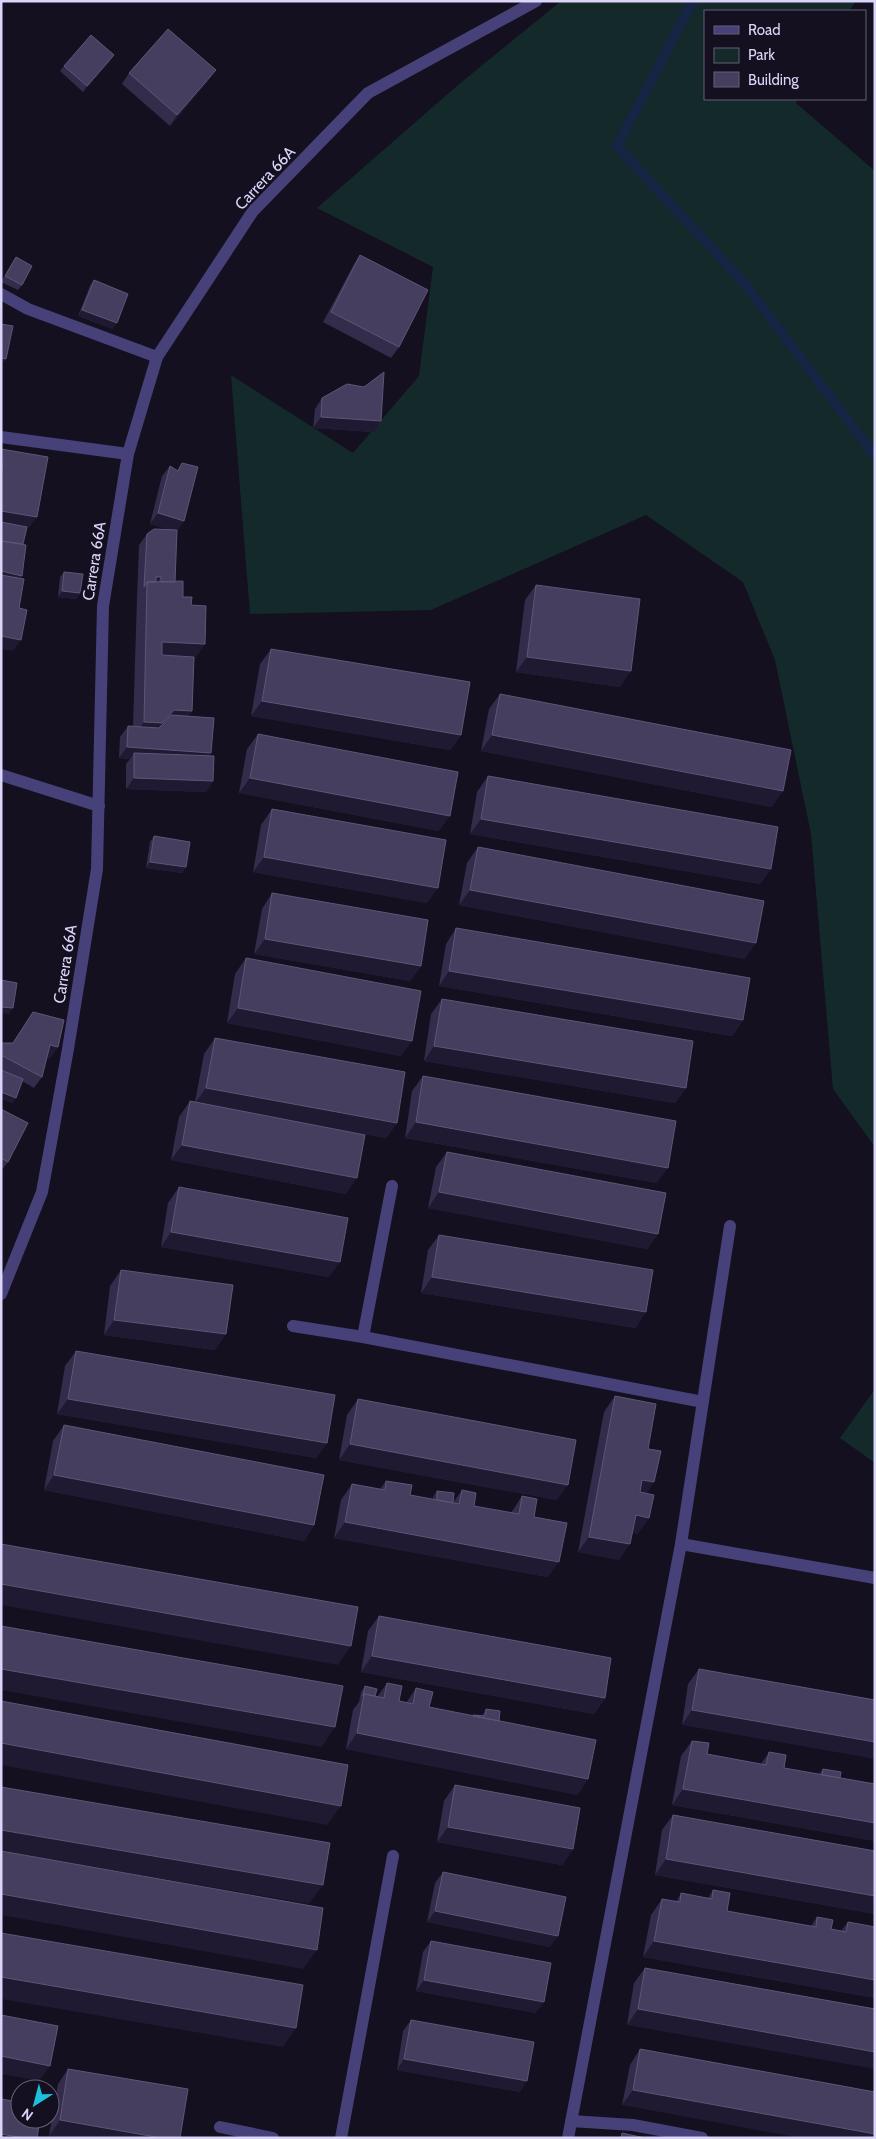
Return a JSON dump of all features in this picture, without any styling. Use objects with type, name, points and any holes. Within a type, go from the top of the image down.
[{"type":"street","name":"Carrera 66A","points":[[1,1294],[42,1192],[97,869],[103,606],[128,454],[157,357],[253,211],[368,93],[536,1]]},
{"type":"street","points":[[1,294],[28,309],[157,357]]},
{"type":"street","points":[[1,437],[128,454]]},
{"type":"street","points":[[1,775],[99,806]]},
{"type":"street","points":[[363,1337],[392,1186]]},
{"type":"street","points":[[568,2138],[681,1544],[730,1226]]},
{"type":"street","points":[[293,1326],[363,1337],[703,1402]]},
{"type":"street","points":[[681,1544],[875,1578]]},
{"type":"street","points":[[341,2138],[393,1856]]},
{"type":"street","points":[[571,2121],[633,2125],[702,2138]]},
{"type":"street","points":[[220,2127],[273,2138]]},
{"type":"green space","points":[[561,1],[856,1],[850,10],[704,10],[704,100],[797,100],[796,103],[875,171],[875,1147],[833,1089],[811,834],[775,660],[743,582],[646,515],[431,610],[250,614],[231,375],[353,453],[419,376],[433,267],[317,208],[458,85]]},
{"type":"green space","points":[[875,1389],[875,1463],[840,1438]]},
{"type":"building","points":[[168,29],[216,70],[177,115],[129,73]]},
{"type":"building","points":[[91,35],[114,55],[87,86],[64,66]]},
{"type":"building","points":[[360,255],[428,290],[399,347],[331,312]]},
{"type":"building","points":[[16,257],[32,266],[22,285],[5,276]]},
{"type":"building","points":[[94,280],[128,294],[117,323],[82,310]]},
{"type":"building","points":[[1,324],[13,326],[6,359],[1,358]]},
{"type":"building","points":[[384,372],[381,421],[321,417],[322,398],[347,384],[364,387]]},
{"type":"building","points":[[1,449],[48,457],[37,517],[1,511],[1,470],[3,463],[1,462]]},
{"type":"building","points":[[182,463],[198,467],[184,521],[158,513],[170,466],[178,471]]},
{"type":"building","points":[[1,522],[27,527],[23,544],[1,541]]},
{"type":"building","points":[[154,529],[177,530],[175,582],[161,582],[161,577],[156,577],[156,582],[147,582],[144,587],[147,534]]},
{"type":"building","points":[[1,541],[26,545],[22,576],[1,571]]},
{"type":"building","points":[[64,572],[83,574],[80,593],[62,591]]},
{"type":"building","points":[[1,575],[24,579],[19,608],[27,610],[21,640],[1,636]]},
{"type":"building","points":[[183,581],[183,597],[192,597],[191,605],[206,606],[205,644],[162,642],[162,655],[194,657],[192,711],[174,710],[162,723],[144,722],[147,582]]},
{"type":"building","points":[[536,585],[640,599],[631,671],[527,657]]},
{"type":"building","points":[[271,649],[470,682],[461,735],[262,701]]},
{"type":"building","points":[[500,694],[791,750],[783,791],[492,735]]},
{"type":"building","points":[[171,715],[214,718],[211,753],[127,747],[128,726],[159,728]]},
{"type":"building","points":[[258,734],[458,772],[450,816],[250,778]]},
{"type":"building","points":[[134,753],[214,756],[213,781],[134,778]]},
{"type":"building","points":[[488,776],[778,827],[771,869],[481,819]]},
{"type":"building","points":[[272,809],[446,840],[438,888],[264,857]]},
{"type":"building","points":[[154,836],[190,842],[186,867],[150,862]]},
{"type":"building","points":[[478,847],[764,901],[756,943],[470,890]]},
{"type":"building","points":[[272,893],[428,920],[421,966],[265,939]]},
{"type":"building","points":[[456,928],[750,978],[743,1020],[449,971]]},
{"type":"building","points":[[246,958],[421,991],[412,1041],[238,1008]]},
{"type":"building","points":[[1,980],[17,983],[13,1008],[1,1007]]},
{"type":"building","points":[[442,999],[693,1041],[686,1088],[434,1046]]},
{"type":"building","points":[[33,1012],[64,1020],[58,1047],[50,1045],[42,1077],[1,1055],[1,1043],[13,1043]]},
{"type":"building","points":[[215,1038],[405,1072],[397,1123],[206,1088]]},
{"type":"building","points":[[1,1070],[23,1079],[16,1098],[1,1092]]},
{"type":"building","points":[[423,1076],[676,1121],[668,1168],[416,1122]]},
{"type":"building","points":[[190,1101],[365,1135],[357,1178],[182,1145]]},
{"type":"building","points":[[1,1109],[28,1123],[8,1162],[1,1158]]},
{"type":"building","points":[[447,1152],[666,1193],[658,1234],[439,1192]]},
{"type":"building","points":[[179,1187],[348,1218],[340,1262],[171,1232]]},
{"type":"building","points":[[439,1235],[653,1270],[646,1312],[432,1277]]},
{"type":"building","points":[[121,1270],[233,1285],[226,1334],[114,1320]]},
{"type":"building","points":[[76,1351],[335,1395],[327,1443],[68,1399]]},
{"type":"building","points":[[615,1396],[656,1404],[648,1449],[661,1451],[654,1482],[642,1480],[640,1492],[654,1495],[649,1518],[636,1515],[630,1544],[589,1537]]},
{"type":"building","points":[[358,1399],[576,1440],[568,1485],[350,1444]]},
{"type":"building","points":[[64,1425],[324,1475],[314,1525],[54,1475]]},
{"type":"building","points":[[386,1481],[412,1485],[410,1495],[459,1504],[462,1490],[476,1493],[474,1506],[519,1514],[522,1496],[537,1499],[534,1517],[567,1523],[559,1562],[345,1522],[352,1484],[385,1490]]},
{"type":"building","points":[[437,1491],[454,1493],[453,1503],[437,1500]]},
{"type":"building","points":[[1,1544],[358,1607],[351,1646],[1,1584]]},
{"type":"building","points":[[379,1616],[611,1658],[605,1698],[372,1656]]},
{"type":"building","points":[[1,1626],[343,1686],[335,1727],[1,1669]]},
{"type":"building","points":[[699,1669],[875,1700],[875,1742],[692,1710]]},
{"type":"building","points":[[387,1683],[402,1686],[399,1701],[413,1704],[416,1688],[433,1692],[429,1707],[596,1740],[588,1779],[357,1733],[364,1694],[384,1698]]},
{"type":"building","points":[[365,1686],[377,1689],[375,1696],[364,1694],[363,1696]]},
{"type":"building","points":[[1,1701],[348,1765],[341,1806],[1,1743]]},
{"type":"building","points":[[486,1709],[500,1711],[499,1721],[473,1716],[485,1716]]},
{"type":"building","points":[[692,1741],[709,1743],[707,1754],[766,1765],[769,1752],[786,1755],[784,1768],[875,1784],[875,1823],[683,1789]]},
{"type":"building","points":[[823,1769],[841,1772],[840,1778],[822,1775]]},
{"type":"building","points":[[455,1785],[580,1808],[573,1849],[448,1827]]},
{"type":"building","points":[[1,1787],[330,1843],[323,1885],[1,1830]]},
{"type":"building","points":[[673,1815],[875,1851],[875,1896],[666,1859]]},
{"type":"building","points":[[1,1851],[323,1908],[317,1950],[1,1894]]},
{"type":"building","points":[[443,1872],[566,1897],[558,1936],[435,1911]]},
{"type":"building","points":[[713,1890],[730,1893],[727,1911],[816,1927],[817,1917],[833,1920],[831,1929],[846,1932],[848,1922],[875,1927],[875,1980],[654,1941],[662,1899],[680,1902],[681,1893],[712,1899]]},
{"type":"building","points":[[1,1933],[303,1985],[296,2028],[1,1977]]},
{"type":"building","points":[[431,1941],[551,1963],[544,2002],[424,1980]]},
{"type":"building","points":[[645,1968],[875,2009],[875,2052],[638,2009]]},
{"type":"building","points":[[1,2015],[58,2026],[50,2066],[1,2056]]},
{"type":"building","points":[[411,2020],[534,2042],[527,2081],[404,2059]]},
{"type":"building","points":[[640,2049],[875,2092],[875,2134],[633,2090]]},
{"type":"building","points":[[68,2069],[188,2089],[180,2138],[161,2138],[60,2120]]},
{"type":"building","points":[[1,2099],[10,2100],[10,2129],[38,2129],[37,2138],[1,2134]]},
{"type":"building","points":[[622,2133],[645,2138],[621,2138]]},
{"type":"waterway","points":[[693,1],[617,146],[744,283],[875,456]]}]
